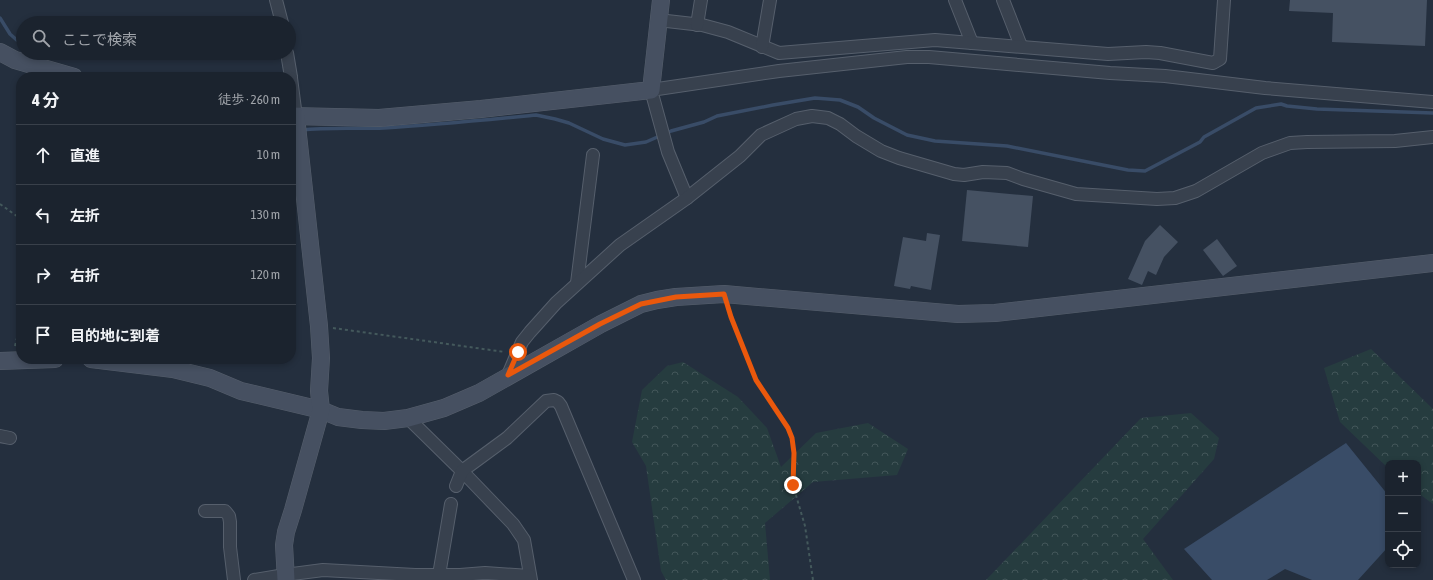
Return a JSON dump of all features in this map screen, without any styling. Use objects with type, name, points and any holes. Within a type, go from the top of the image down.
[{"type":"street","points":[[276,0],[280,16]]},
{"type":"street","points":[[661,0],[652,90],[666,146],[687,198]]},
{"type":"street","points":[[698,25],[701,0]]},
{"type":"street","points":[[762,47],[770,0]]},
{"type":"street","points":[[955,0],[972,43]]},
{"type":"street","points":[[1003,0],[1022,46]]},
{"type":"street","points":[[658,20],[698,25],[728,32],[779,53],[935,40],[1108,54],[1146,52],[1160,53],[1213,63],[1220,59],[1224,0]]},
{"type":"street","points":[[0,52],[15,60],[56,72]]},
{"type":"street","points":[[285,577],[284,545],[286,532],[320,410],[319,390],[321,358],[319,326],[296,122],[379,118],[481,109],[652,90],[787,70],[906,57],[929,57],[1110,73],[1165,76],[1265,88],[1433,102]]},
{"type":"street","points":[[288,60],[290,72]]},
{"type":"street","points":[[508,375],[522,342],[577,283],[620,245],[687,198],[740,156],[761,135],[796,119],[812,116],[828,118],[840,124],[856,136],[881,151],[899,158],[954,174],[964,175],[983,172],[1007,173],[1076,194],[1157,199],[1175,198],[1196,191],[1262,153],[1290,143],[1394,141],[1433,137]]},
{"type":"street","points":[[577,283],[593,154]]},
{"type":"street","points":[[132,364],[173,369],[210,378],[241,391],[320,410],[338,417],[384,421],[408,418],[444,408],[479,392],[600,324],[641,304],[676,297],[724,294],[958,314],[994,313],[1433,263]]},
{"type":"street","points":[[6,361],[16,361]]},
{"type":"street","points":[[456,486],[462,471],[507,438],[546,401],[554,400],[558,402],[634,580]]},
{"type":"street","points":[[254,580],[285,577],[323,570],[384,577],[485,573],[530,578],[524,540],[513,524],[408,418]]},
{"type":"street","points":[[439,575],[451,504]]},
{"type":"street","points":[[205,511],[225,512],[229,516],[230,547],[234,580]]},
{"type":"path","points":[[0,204],[16,215]]},
{"type":"path","points":[[724,294],[731,317],[756,380],[788,428],[792,438],[794,453],[793,485],[805,526],[813,580]]},
{"type":"path","points":[[319,326],[501,351],[518,352]]},
{"type":"path","points":[[6,361],[16,335]]},
{"type":"green space","points":[[1371,349],[1433,409],[1433,504],[1421,495],[1421,460],[1385,460],[1385,465],[1340,422],[1324,368]]},
{"type":"green space","points":[[683,362],[738,397],[767,428],[781,467],[816,433],[868,423],[908,449],[897,475],[813,482],[765,523],[770,580],[666,580],[661,571],[646,466],[632,442],[642,390],[667,366]]},
{"type":"green space","points":[[1191,413],[1219,438],[1214,459],[1143,539],[1173,580],[986,580],[1141,418]]},
{"type":"water","points":[[1346,443],[1385,491],[1385,550],[1358,580],[1312,580],[1285,569],[1267,580],[1212,580],[1184,549]]},
{"type":"building","points":[[1290,0],[1427,0],[1425,46],[1332,42],[1333,13],[1289,11]]},
{"type":"building","points":[[967,190],[1033,196],[1028,247],[962,241]]},
{"type":"building","points":[[1160,225],[1178,242],[1164,257],[1156,275],[1148,271],[1142,285],[1128,279],[1145,241]]},
{"type":"building","points":[[927,233],[940,235],[931,290],[911,286],[910,289],[894,286],[903,237],[926,241]]},
{"type":"building","points":[[1217,239],[1237,266],[1223,276],[1203,250]]},
{"type":"waterway","points":[[0,18],[10,34],[16,39]]},
{"type":"waterway","points":[[301,130],[403,127],[536,115],[569,123],[603,139],[625,145],[646,142],[671,131],[704,122],[717,116],[815,98],[840,100],[858,107],[874,118],[907,135],[935,141],[1007,146],[1128,170],[1145,171],[1200,142],[1204,137],[1256,108],[1281,104],[1317,109],[1433,113]]},
{"type":"route","points":[[518,352],[508,375],[600,324],[641,304],[676,297],[724,294],[731,317],[756,380],[788,428],[792,438],[794,453],[793,485]]}]
